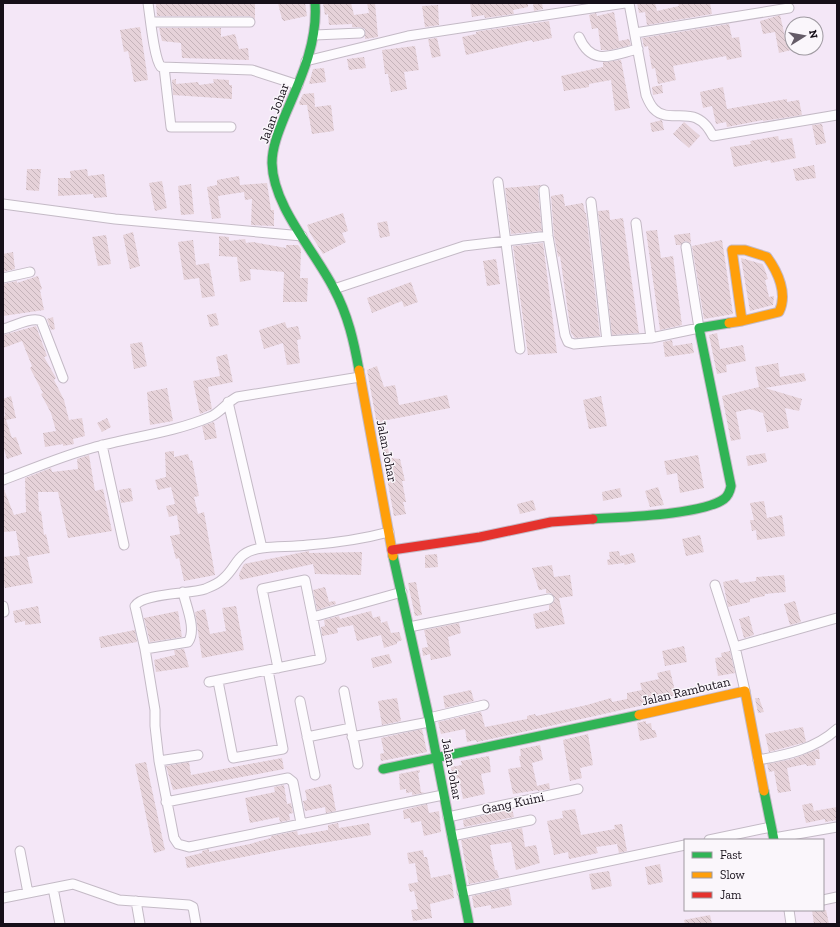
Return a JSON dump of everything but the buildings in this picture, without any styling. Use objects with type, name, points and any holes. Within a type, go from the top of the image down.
[{"type":"street","points":[[148,3],[159,64],[164,67],[252,70],[298,85]]},
{"type":"street","name":"Jalan Johar","points":[[315,3],[317,28],[298,85],[277,137],[272,162],[275,181],[281,196],[302,236],[334,289],[348,320],[392,550],[429,720],[469,924]]},
{"type":"street","points":[[306,61],[408,36],[625,3]]},
{"type":"street","points":[[629,3],[646,95],[654,109],[666,116],[695,117],[706,124],[713,136],[837,115]]},
{"type":"street","points":[[635,33],[789,8]]},
{"type":"street","points":[[151,22],[250,22]]},
{"type":"street","points":[[315,35],[360,33]]},
{"type":"street","points":[[579,38],[589,54],[595,56],[602,57],[638,49]]},
{"type":"street","points":[[164,67],[171,127],[231,127]]},
{"type":"street","points":[[498,182],[507,239],[520,349]]},
{"type":"street","points":[[544,190],[548,236],[568,342],[574,344],[651,338],[699,328],[742,321],[776,314],[783,307],[783,301],[778,275],[767,257],[745,250],[732,250],[742,321]]},
{"type":"street","points":[[591,202],[608,341]]},
{"type":"street","points":[[3,204],[115,219],[302,236]]},
{"type":"street","points":[[636,222],[651,338]]},
{"type":"street","points":[[334,289],[464,246],[507,239],[548,236]]},
{"type":"street","points":[[392,550],[480,537],[551,522],[657,514],[706,507],[724,499],[729,493],[731,486],[714,406],[711,378],[699,328],[686,247]]},
{"type":"street","points":[[3,278],[30,272]]},
{"type":"street","points":[[3,329],[38,319],[41,321],[63,378]]},
{"type":"street","points":[[3,480],[102,446],[135,439],[193,423],[213,416],[228,402],[241,397],[360,377]]},
{"type":"street","points":[[228,402],[262,548]]},
{"type":"street","points":[[102,446],[124,545]]},
{"type":"street","points":[[389,532],[375,536],[309,545],[262,548],[251,551],[238,558],[222,580],[204,589],[158,596],[136,603],[155,710],[155,726],[159,761],[166,802],[174,838],[178,844],[189,847],[443,795]]},
{"type":"street","points":[[268,670],[283,749],[233,758],[213,681],[268,670],[278,668],[321,659],[305,580],[262,590],[278,668]]},
{"type":"street","points":[[715,585],[735,647],[745,691]]},
{"type":"street","points":[[145,649],[188,642],[190,639],[191,629],[183,592]]},
{"type":"street","points":[[313,617],[402,592]]},
{"type":"street","points":[[409,627],[549,599]]},
{"type":"street","points":[[735,647],[837,618]]},
{"type":"street","points":[[344,691],[358,764]]},
{"type":"street","name":"Jalan Rambutan","points":[[383,769],[507,744],[745,691],[774,839]]},
{"type":"street","points":[[300,701],[314,775]]},
{"type":"street","points":[[307,736],[352,732],[429,720],[484,705]]},
{"type":"street","points":[[758,760],[793,753],[816,744],[837,729]]},
{"type":"street","points":[[159,761],[198,755]]},
{"type":"street","points":[[166,802],[288,778],[293,782],[301,823]]},
{"type":"street","name":"Gang Kuini","points":[[448,817],[578,789]]},
{"type":"street","points":[[452,836],[531,820]]},
{"type":"street","points":[[714,839],[771,827]]},
{"type":"street","points":[[774,839],[810,836],[837,827]]},
{"type":"street","points":[[462,892],[684,845]]},
{"type":"street","points":[[20,851],[28,893]]},
{"type":"street","points":[[3,898],[73,884],[119,900],[189,905],[193,907],[196,924]]},
{"type":"street","points":[[53,888],[60,924]]},
{"type":"street","points":[[824,900],[837,898]]},
{"type":"street","points":[[136,901],[140,924]]},
{"type":"street","points":[[789,911],[791,924]]},
{"type":"traffic: fast","points":[[315,3],[314,32],[311,46],[303,73],[277,137],[273,150],[272,163],[274,179],[279,196],[296,228],[326,274],[339,299],[353,339],[359,370]]},
{"type":"traffic: fast","points":[[593,519],[641,516],[698,509],[724,499],[728,495],[731,486],[699,328],[729,323]]},
{"type":"traffic: fast","points":[[393,556],[429,718],[469,924]]},
{"type":"traffic: fast","points":[[383,769],[639,715]]},
{"type":"traffic: fast","points":[[764,791],[774,839]]},
{"type":"traffic: slow","points":[[729,323],[742,321],[732,250],[745,250],[767,257],[775,269],[782,291],[782,305],[779,312],[742,321]]},
{"type":"traffic: slow","points":[[359,370],[393,556]]},
{"type":"traffic: slow","points":[[639,715],[745,691],[764,791]]},
{"type":"traffic: jam","points":[[392,550],[480,537],[551,522],[593,519]]}]
